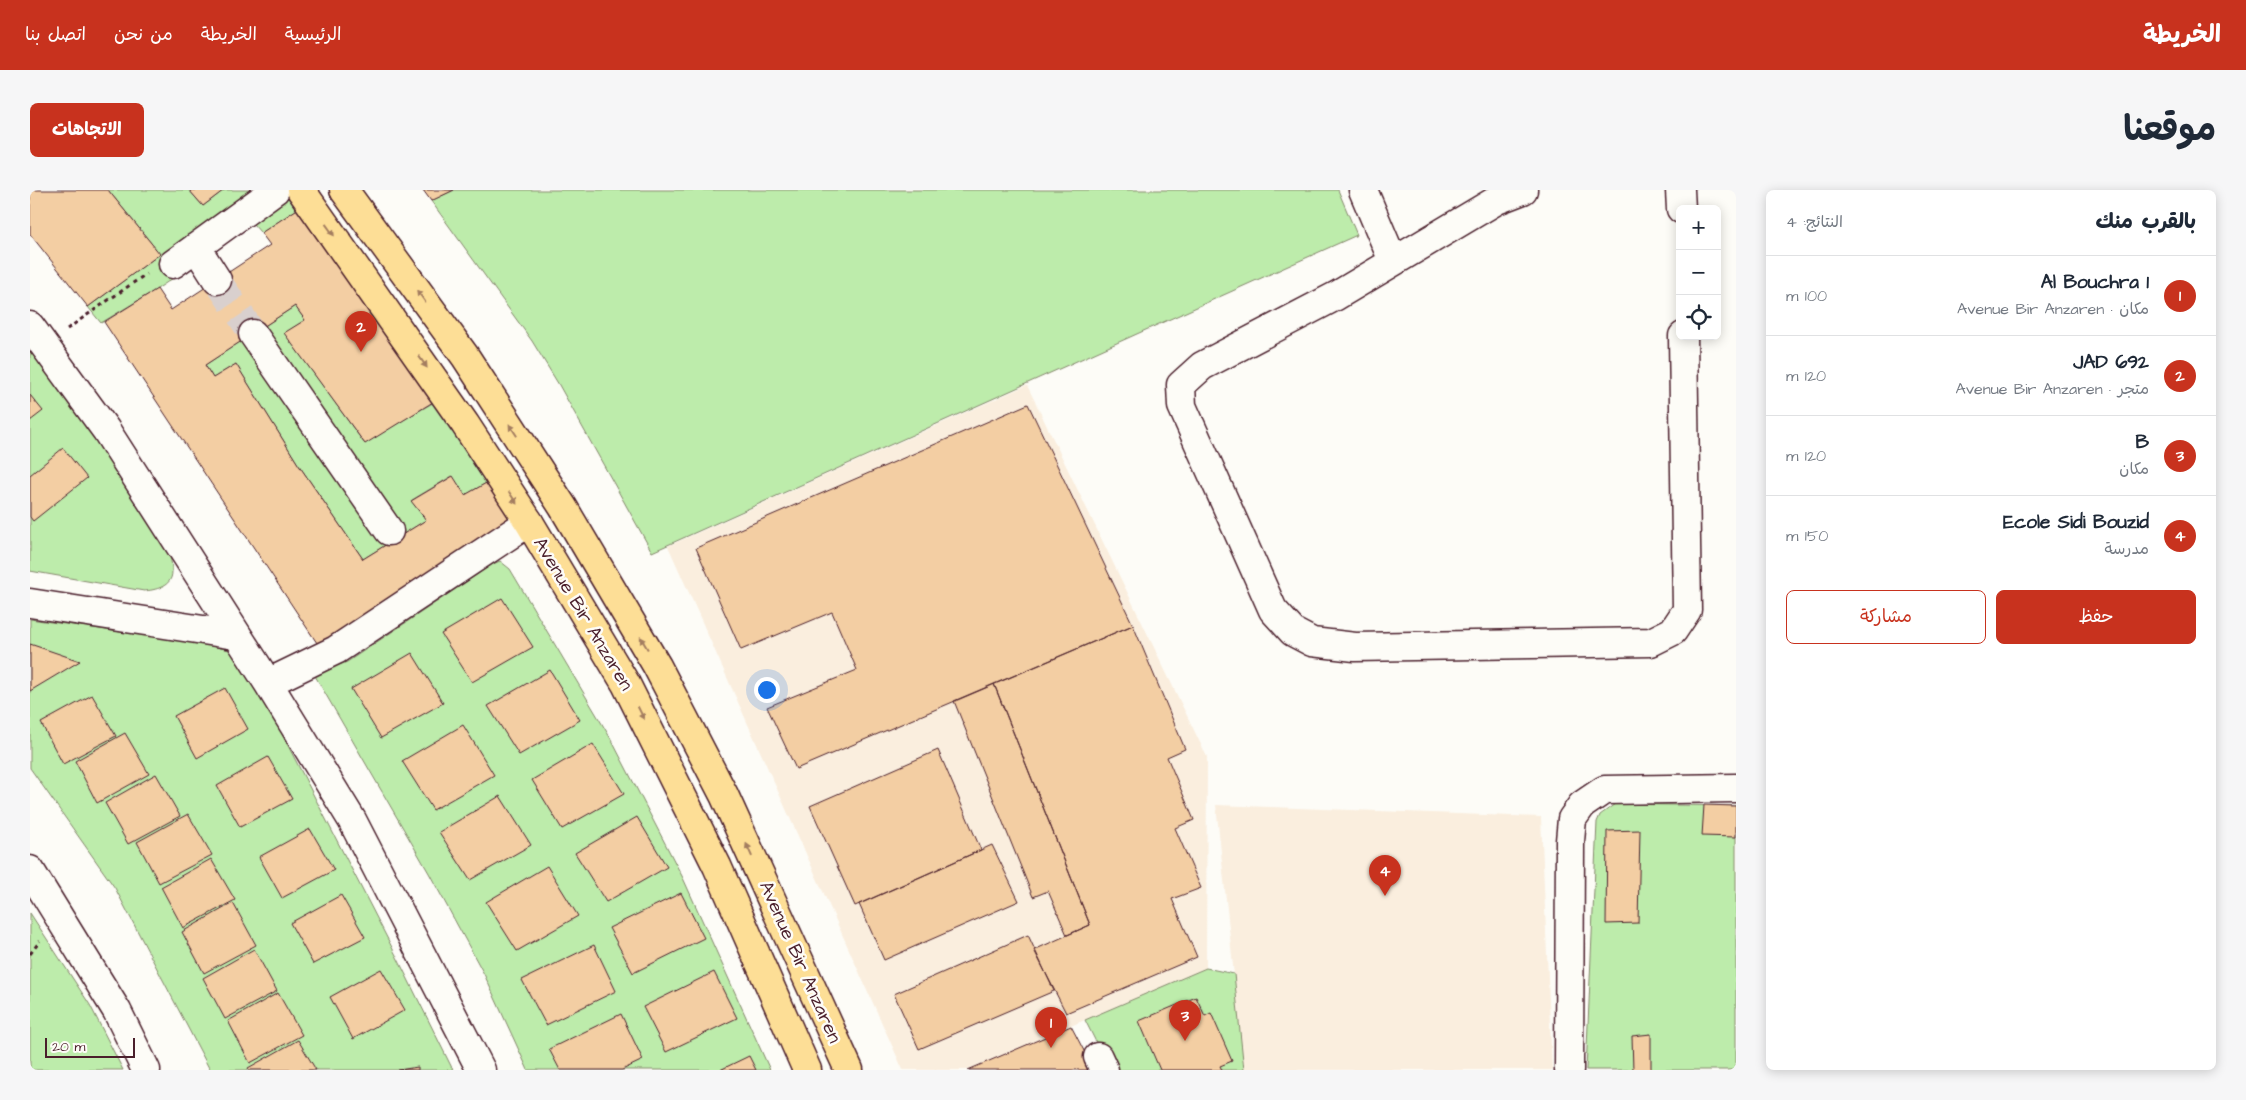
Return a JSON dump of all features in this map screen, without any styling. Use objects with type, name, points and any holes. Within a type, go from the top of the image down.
[{"type":"main road","name":"Avenue Bir Anzaren","points":[[301,190],[435,378],[529,522],[626,684],[717,866],[807,1070]]},
{"type":"main road","name":"Avenue Bir Anzaren","points":[[344,190],[465,356],[563,507],[657,666],[724,795],[849,1070]]},
{"type":"street","points":[[217,280],[184,256],[275,190]]},
{"type":"street","points":[[1363,190],[1393,261]]},
{"type":"street","points":[[1523,190],[1497,200],[1336,296],[1202,366],[1181,385],[1182,406],[1273,610],[1293,632],[1312,642],[1355,647],[1650,642],[1673,631],[1687,610],[1683,340]]},
{"type":"street","points":[[1680,190],[1680,205]]},
{"type":"street","points":[[253,334],[389,531]]},
{"type":"street","points":[[37,335],[106,430],[235,635],[268,683],[352,820],[481,1070]]},
{"type":"street","points":[[268,683],[336,650],[529,522]]},
{"type":"street","points":[[30,602],[235,635]]},
{"type":"street","points":[[1570,1070],[1570,841],[1572,819],[1582,805],[1604,790],[1736,788]]},
{"type":"street","points":[[30,870],[117,1011],[146,1070]]},
{"type":"path","points":[[37,335],[172,254],[184,256]]},
{"type":"shaded area","points":[[1027,385],[1207,757],[1206,968],[968,1070],[903,1070],[668,546]]},
{"type":"shaded area","points":[[1216,805],[1541,817],[1552,1070],[1244,1070]]},
{"type":"green space","points":[[108,190],[189,190],[203,206],[224,190],[291,190],[302,206],[261,233],[253,224],[157,289],[101,323],[88,307],[160,254]]},
{"type":"green space","points":[[454,190],[1338,190],[1357,235],[652,552],[559,385],[532,341],[431,201]]},
{"type":"green space","points":[[295,306],[305,320],[285,333],[364,443],[436,401],[488,482],[465,495],[452,476],[412,500],[426,520],[363,559],[298,464],[236,364],[213,378],[205,365]]},
{"type":"green space","points":[[30,345],[104,450],[167,549],[172,564],[172,572],[169,581],[162,587],[144,591],[30,571]]},
{"type":"green space","points":[[500,561],[510,569],[611,739],[683,878],[770,1070],[528,1070],[484,974],[429,873],[314,674],[347,662]]},
{"type":"green space","points":[[30,619],[205,644],[233,651],[247,666],[453,1070],[210,1070],[115,888],[30,768]]},
{"type":"green space","points":[[1615,804],[1736,806],[1736,1070],[1586,1070],[1597,822],[1600,815]]},
{"type":"green space","points":[[30,913],[90,1005],[123,1070],[30,1070]]},
{"type":"green space","points":[[1206,968],[1234,974],[1244,1070],[1110,1070],[1085,1020]]},
{"type":"building","points":[[30,190],[108,190],[160,254],[88,307],[30,234]]},
{"type":"building","points":[[189,190],[224,190],[203,206]]},
{"type":"building","points":[[423,190],[454,190],[431,201]]},
{"type":"building","points":[[302,206],[433,402],[365,444],[284,333],[305,320],[295,306],[205,365],[213,378],[236,364],[298,464],[363,559],[426,520],[411,501],[453,476],[465,495],[488,482],[511,518],[319,646],[104,322],[157,289],[171,310],[270,245],[261,233]]},
{"type":"building","points":[[30,395],[43,411],[30,421]]},
{"type":"building","points":[[1028,404],[1133,625],[796,769],[767,707],[857,670],[832,612],[741,650],[696,548]]},
{"type":"building","points":[[63,448],[87,478],[33,521],[30,517],[30,475]]},
{"type":"building","points":[[502,598],[533,647],[472,682],[441,634]]},
{"type":"building","points":[[1133,625],[1185,749],[1167,757],[1194,820],[1175,828],[1201,888],[1172,899],[1197,957],[1066,1013],[1034,950],[1090,925],[994,684]]},
{"type":"building","points":[[30,644],[80,661],[30,691]]},
{"type":"building","points":[[412,653],[443,703],[381,738],[351,689]]},
{"type":"building","points":[[550,670],[580,720],[519,755],[488,706]]},
{"type":"building","points":[[994,684],[1090,925],[1067,935],[1048,891],[1033,897],[954,701]]},
{"type":"building","points":[[225,688],[248,729],[197,758],[174,716]]},
{"type":"building","points":[[92,695],[116,736],[63,764],[41,723]]},
{"type":"building","points":[[463,725],[494,775],[433,810],[402,761]]},
{"type":"building","points":[[125,733],[149,774],[97,803],[75,761]]},
{"type":"building","points":[[593,744],[624,794],[562,829],[532,780]]},
{"type":"building","points":[[938,750],[981,850],[855,906],[810,806]]},
{"type":"building","points":[[268,757],[292,799],[240,827],[217,786]]},
{"type":"building","points":[[156,774],[180,816],[128,844],[105,803]]},
{"type":"building","points":[[500,796],[531,845],[470,880],[439,832]]},
{"type":"building","points":[[1704,805],[1736,806],[1736,837],[1702,836]]},
{"type":"building","points":[[188,814],[212,855],[159,883],[137,842]]},
{"type":"building","points":[[637,817],[667,867],[606,902],[575,853]]},
{"type":"building","points":[[310,829],[334,870],[282,898],[259,857]]},
{"type":"building","points":[[1640,830],[1638,923],[1606,924],[1607,831]]},
{"type":"building","points":[[992,845],[1019,901],[884,960],[859,904]]},
{"type":"building","points":[[211,859],[235,900],[183,928],[161,887]]},
{"type":"building","points":[[547,866],[578,916],[517,951],[486,902]]},
{"type":"building","points":[[681,893],[704,938],[633,973],[609,928]]},
{"type":"building","points":[[341,895],[365,937],[313,964],[290,923]]},
{"type":"building","points":[[233,903],[256,945],[204,973],[182,932]]},
{"type":"building","points":[[1028,935],[1054,991],[919,1049],[894,994]]},
{"type":"building","points":[[594,945],[616,991],[546,1025],[522,980]]},
{"type":"building","points":[[254,949],[277,991],[225,1019],[203,978]]},
{"type":"building","points":[[381,969],[405,1010],[353,1039],[330,997]]},
{"type":"building","points":[[714,972],[737,1018],[666,1052],[643,1007]]},
{"type":"building","points":[[278,993],[302,1035],[250,1063],[228,1021]]},
{"type":"building","points":[[1196,997],[1205,1016],[1211,1013],[1232,1061],[1220,1066],[1222,1070],[1160,1070],[1139,1021]]},
{"type":"building","points":[[621,1014],[643,1060],[622,1070],[560,1070],[549,1049]]},
{"type":"building","points":[[1071,1026],[1094,1070],[968,1070]]},
{"type":"building","points":[[1651,1034],[1651,1070],[1633,1070],[1632,1036]]},
{"type":"building","points":[[298,1040],[316,1070],[249,1070],[248,1068]]},
{"type":"building","points":[[749,1056],[756,1070],[720,1070]]},
{"type":"building","points":[[418,1067],[418,1070],[398,1070]]},
{"type":"tunnel","points":[[217,280],[253,334]]},
{"type":"place","name":"JAD 692","points":[[361,352]]},
{"type":"place","name":"Ecole Sidi Bouzid","points":[[1385,896]]},
{"type":"place","name":"B","points":[[1185,1041]]},
{"type":"place","name":"Al Bouchra 1","points":[[1051,1048]]}]
